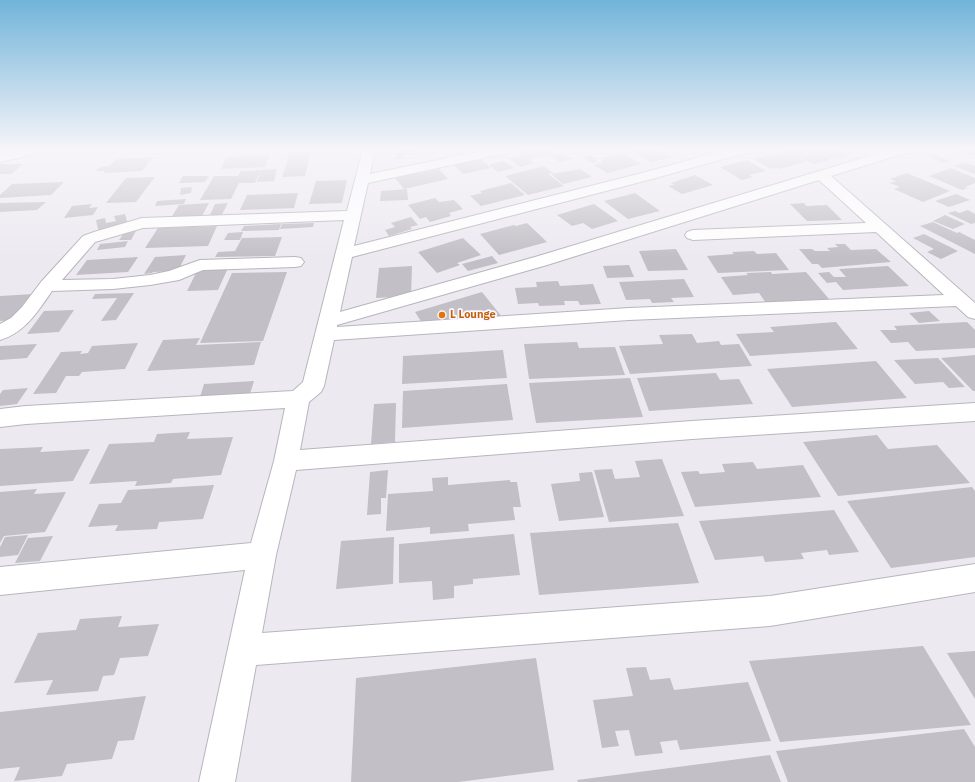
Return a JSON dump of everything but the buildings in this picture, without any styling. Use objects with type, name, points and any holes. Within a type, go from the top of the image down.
[{"type":"street","points":[[0,418],[26,415],[298,399],[313,386],[361,185]]},
{"type":"street","points":[[344,254],[611,185]]},
{"type":"street","points":[[327,327],[788,185]]},
{"type":"street","points":[[834,185],[970,306]]},
{"type":"street","points":[[0,333],[18,322],[88,239],[142,223],[354,215]]},
{"type":"street","points":[[693,235],[880,227]]},
{"type":"street","points":[[47,286],[114,284],[150,280],[173,276],[200,265],[295,262]]},
{"type":"street","points":[[327,327],[628,314],[970,306]]},
{"type":"street","points":[[217,782],[262,555],[286,461],[298,399]]},
{"type":"street","points":[[286,461],[692,430],[975,412]]},
{"type":"street","points":[[0,581],[262,555]]},
{"type":"street","points":[[243,650],[770,611],[975,578]]},
{"type":"place","name":"L Lounge","points":[[442,315]]}]
